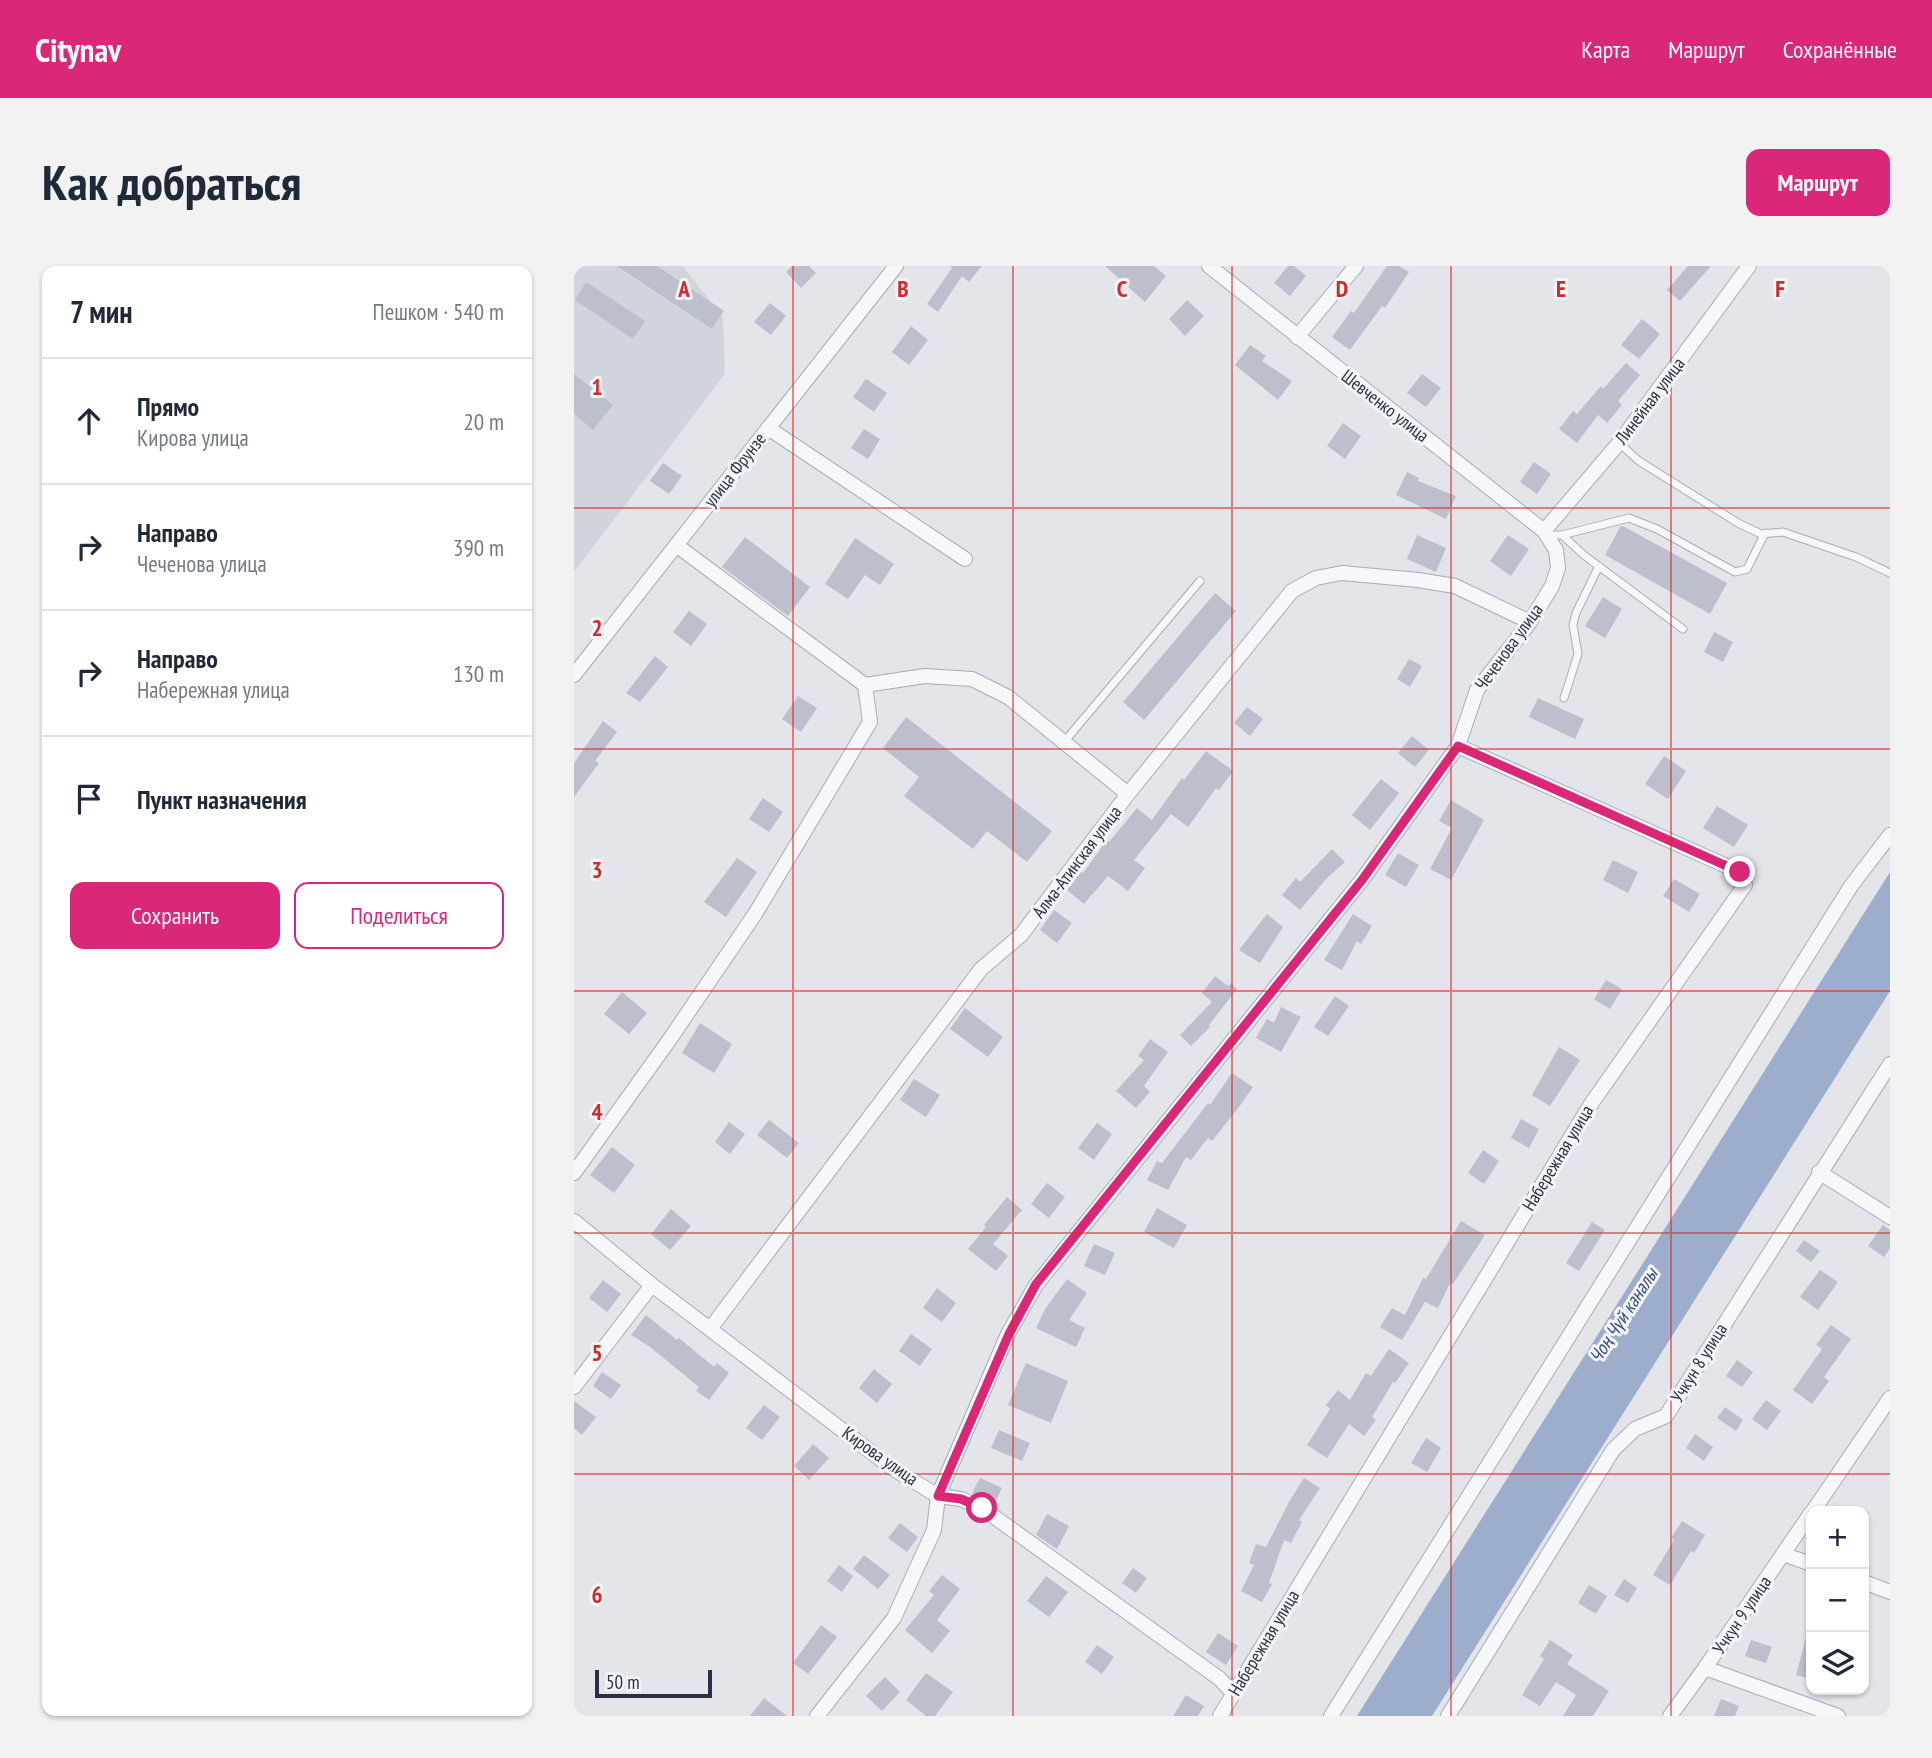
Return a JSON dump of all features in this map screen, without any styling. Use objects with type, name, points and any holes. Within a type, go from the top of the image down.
[{"type":"street","name":"улица Фрунзе","points":[[574,675],[896,266]]},
{"type":"street","name":"Шевченко улица","points":[[1209,266],[1546,533],[1556,550]]},
{"type":"street","points":[[1297,337],[1356,266]]},
{"type":"street","name":"Линейная улица","points":[[1546,533],[1619,443],[1749,266]]},
{"type":"street","points":[[768,428],[965,559]]},
{"type":"street","points":[[676,545],[865,685],[925,676],[972,679],[1008,696],[1128,794]]},
{"type":"street","name":"Чеченова улица","points":[[817,1716],[894,1618],[934,1530],[938,1496],[1009,1334],[1036,1284],[1362,880],[1458,746],[1477,690],[1530,622],[1552,586],[1558,568],[1556,550]]},
{"type":"street","name":"Алма-Атинская улица","points":[[710,1329],[981,969],[1021,935],[1128,794],[1292,592],[1317,578],[1342,573],[1418,580],[1455,586],[1530,622]]},
{"type":"street","points":[[574,1173],[748,925],[830,790],[870,722],[865,685]]},
{"type":"street","name":"Набережная улица","points":[[1220,1716],[1591,1104],[1745,885],[1740,872],[1458,746]]},
{"type":"street","points":[[1331,1716],[1851,886],[1890,835]]},
{"type":"street","name":"Учкун 8 улица","points":[[1448,1716],[1613,1450],[1634,1429],[1666,1416],[1890,1064]]},
{"type":"street","points":[[1819,1172],[1890,1217]]},
{"type":"street","name":"Кирова улица","points":[[574,1221],[652,1285],[892,1468],[938,1496],[961,1499],[982,1508],[1220,1679],[1234,1693]]},
{"type":"street","points":[[574,1387],[652,1285]]},
{"type":"street","name":"Учкун 9 улица","points":[[1816,1506],[1889,1400]]},
{"type":"street","name":"Учкун 9 улица","points":[[1670,1716],[1806,1521]]},
{"type":"street","points":[[1783,1554],[1806,1562]]},
{"type":"street","points":[[1869,1585],[1890,1592]]},
{"type":"street","points":[[1705,1668],[1838,1716]]},
{"type":"lane","points":[[1619,443],[1639,461],[1738,523],[1761,534],[1783,532],[1856,557],[1890,573]]},
{"type":"lane","points":[[1546,533],[1562,535],[1629,518],[1657,529],[1735,572],[1747,569],[1765,533]]},
{"type":"lane","points":[[1562,535],[1683,629]]},
{"type":"lane","points":[[1564,698],[1578,654],[1573,625],[1576,613],[1599,566]]},
{"type":"lane","points":[[1064,742],[1200,581]]},
{"type":"shaded area","points":[[574,266],[683,266],[723,318],[725,374],[574,572]]},
{"type":"water","name":"Чоң Чүй каналы","points":[[1890,872],[1890,991],[1432,1716],[1357,1716]]},
{"type":"building","points":[[617,266],[657,266],[724,311],[712,329]]},
{"type":"building","points":[[792,266],[809,266],[816,273],[801,288],[786,272]]},
{"type":"building","points":[[950,266],[982,266],[969,282],[962,276],[938,312],[927,304],[952,268]]},
{"type":"building","points":[[1105,266],[1154,266],[1166,276],[1145,302]]},
{"type":"building","points":[[1288,266],[1294,266],[1306,276],[1290,296],[1274,283]]},
{"type":"building","points":[[1387,266],[1399,266],[1409,272],[1385,308],[1382,306],[1350,350],[1332,337],[1351,311],[1354,313]]},
{"type":"building","points":[[1688,266],[1711,266],[1680,301],[1667,290]]},
{"type":"building","points":[[586,282],[645,321],[633,339],[575,300]]},
{"type":"building","points":[[1187,300],[1204,316],[1185,336],[1169,319]]},
{"type":"building","points":[[770,303],[786,316],[771,335],[754,322]]},
{"type":"building","points":[[1642,319],[1660,334],[1639,359],[1621,345]]},
{"type":"building","points":[[911,326],[928,340],[909,365],[892,352]]},
{"type":"building","points":[[1250,345],[1266,356],[1262,361],[1292,381],[1278,400],[1235,365]]},
{"type":"building","points":[[1626,363],[1640,375],[1618,401],[1622,405],[1607,423],[1598,415],[1577,443],[1559,429],[1573,411],[1577,414]]},
{"type":"building","points":[[574,374],[613,405],[593,430],[574,414]]},
{"type":"building","points":[[1422,374],[1441,388],[1426,407],[1407,393]]},
{"type":"building","points":[[866,379],[887,393],[874,412],[853,397]]},
{"type":"building","points":[[1343,423],[1361,436],[1345,459],[1327,446]]},
{"type":"building","points":[[864,429],[880,439],[868,459],[851,448]]},
{"type":"building","points":[[1534,462],[1551,474],[1537,494],[1520,482]]},
{"type":"building","points":[[663,463],[682,476],[669,494],[650,481]]},
{"type":"building","points":[[1407,472],[1419,478],[1418,481],[1456,496],[1446,519],[1396,495]]},
{"type":"building","points":[[1623,526],[1727,583],[1710,614],[1605,555]]},
{"type":"building","points":[[1417,535],[1446,548],[1436,572],[1407,559]]},
{"type":"building","points":[[1508,535],[1529,549],[1511,576],[1490,561]]},
{"type":"building","points":[[745,537],[810,587],[788,616],[722,567]]},
{"type":"building","points":[[855,538],[894,564],[880,585],[865,575],[848,599],[825,584]]},
{"type":"building","points":[[1215,593],[1236,611],[1144,720],[1123,702]]},
{"type":"building","points":[[1603,597],[1622,609],[1605,638],[1585,626]]},
{"type":"building","points":[[689,611],[707,624],[691,646],[673,632]]},
{"type":"building","points":[[1714,632],[1733,642],[1723,662],[1704,652]]},
{"type":"building","points":[[655,656],[668,667],[640,702],[626,693]]},
{"type":"building","points":[[1409,659],[1422,666],[1410,687],[1397,679]]},
{"type":"building","points":[[798,696],[817,708],[801,732],[782,719]]},
{"type":"building","points":[[1538,698],[1584,719],[1575,739],[1529,717]]},
{"type":"building","points":[[1247,707],[1263,719],[1250,736],[1234,723]]},
{"type":"building","points":[[906,717],[1052,831],[1027,862],[987,831],[973,849],[904,796],[919,777],[883,748]]},
{"type":"building","points":[[603,721],[617,732],[595,761],[599,763],[574,797],[574,763]]},
{"type":"building","points":[[1412,736],[1429,750],[1415,767],[1398,753]]},
{"type":"building","points":[[1206,751],[1233,771],[1219,790],[1216,788],[1188,827],[1171,814],[1134,860],[1145,868],[1128,891],[1108,876],[1084,904],[1067,890],[1137,808],[1152,820],[1182,778],[1184,780]]},
{"type":"building","points":[[1664,756],[1686,771],[1668,799],[1645,784]]},
{"type":"building","points":[[1381,779],[1399,793],[1370,830],[1352,815]]},
{"type":"building","points":[[763,798],[783,812],[769,832],[749,819]]},
{"type":"building","points":[[1451,800],[1484,820],[1451,880],[1430,869],[1452,828],[1439,821]]},
{"type":"building","points":[[1717,806],[1748,825],[1734,847],[1703,828]]},
{"type":"building","points":[[1332,849],[1345,862],[1327,878],[1300,910],[1282,895],[1296,878],[1300,882]]},
{"type":"building","points":[[1398,853],[1419,865],[1406,887],[1385,875]]},
{"type":"building","points":[[737,858],[757,872],[726,917],[704,902]]},
{"type":"building","points":[[1613,860],[1638,872],[1628,893],[1603,880]]},
{"type":"building","points":[[1674,879],[1700,894],[1689,912],[1663,896]]},
{"type":"building","points":[[1054,910],[1072,923],[1057,943],[1040,930]]},
{"type":"building","points":[[1267,914],[1283,927],[1260,963],[1239,950]]},
{"type":"building","points":[[1353,914],[1372,926],[1361,944],[1357,941],[1342,970],[1324,960]]},
{"type":"building","points":[[1215,976],[1228,986],[1231,983],[1237,989],[1210,1027],[1191,1046],[1180,1035],[1212,1002],[1202,993]]},
{"type":"building","points":[[1606,980],[1622,989],[1610,1009],[1594,999]]},
{"type":"building","points":[[622,992],[647,1013],[629,1034],[604,1014]]},
{"type":"building","points":[[1335,996],[1349,1006],[1328,1036],[1314,1027]]},
{"type":"building","points":[[1281,1007],[1301,1017],[1281,1052],[1256,1038],[1267,1019],[1274,1023]]},
{"type":"building","points":[[965,1008],[1003,1037],[988,1057],[950,1029]]},
{"type":"building","points":[[700,1023],[732,1044],[714,1073],[682,1053]]},
{"type":"building","points":[[1150,1039],[1168,1052],[1144,1086],[1150,1092],[1136,1108],[1116,1091],[1144,1060],[1138,1056]]},
{"type":"building","points":[[1559,1047],[1580,1060],[1550,1106],[1532,1095]]},
{"type":"building","points":[[1232,1073],[1253,1087],[1212,1141],[1208,1138],[1191,1160],[1186,1157],[1168,1190],[1147,1180],[1157,1161],[1162,1163],[1208,1103],[1210,1105]]},
{"type":"building","points":[[914,1079],[940,1095],[926,1117],[900,1100]]},
{"type":"building","points":[[1521,1119],[1539,1129],[1529,1148],[1511,1138]]},
{"type":"building","points":[[769,1120],[799,1143],[787,1158],[757,1135]]},
{"type":"building","points":[[729,1122],[745,1134],[730,1154],[715,1142]]},
{"type":"building","points":[[1097,1123],[1112,1134],[1094,1160],[1078,1148]]},
{"type":"building","points":[[612,1147],[635,1165],[614,1193],[590,1175]]},
{"type":"building","points":[[1483,1150],[1499,1161],[1484,1184],[1468,1173]]},
{"type":"building","points":[[1047,1183],[1065,1197],[1049,1218],[1031,1204]]},
{"type":"building","points":[[1007,1197],[1022,1210],[993,1244],[1008,1256],[996,1271],[968,1249]]},
{"type":"building","points":[[1157,1208],[1187,1225],[1174,1248],[1144,1232]]},
{"type":"building","points":[[671,1209],[691,1226],[670,1250],[651,1234]]},
{"type":"building","points":[[1461,1221],[1485,1235],[1453,1284],[1450,1283],[1438,1308],[1425,1302],[1402,1340],[1380,1327],[1392,1308],[1405,1315],[1423,1278],[1426,1279]]},
{"type":"building","points":[[1592,1222],[1605,1230],[1579,1271],[1566,1263]]},
{"type":"building","points":[[1883,1225],[1890,1230],[1890,1248],[1884,1257],[1868,1246]]},
{"type":"building","points":[[1804,1240],[1820,1251],[1811,1262],[1796,1251]]},
{"type":"building","points":[[1094,1244],[1115,1253],[1105,1275],[1084,1266]]},
{"type":"building","points":[[1820,1270],[1838,1282],[1818,1310],[1800,1297]]},
{"type":"building","points":[[1067,1279],[1087,1293],[1069,1320],[1085,1328],[1076,1347],[1036,1328],[1045,1309]]},
{"type":"building","points":[[603,1280],[621,1294],[607,1312],[589,1298]]},
{"type":"building","points":[[937,1288],[956,1303],[942,1322],[923,1308]]},
{"type":"building","points":[[646,1315],[714,1367],[717,1363],[729,1373],[709,1400],[696,1391],[699,1387],[631,1335]]},
{"type":"building","points":[[1831,1325],[1851,1339],[1824,1377],[1829,1381],[1812,1404],[1793,1390],[1822,1349],[1816,1345]]},
{"type":"building","points":[[911,1334],[932,1349],[920,1366],[899,1351]]},
{"type":"building","points":[[1389,1349],[1409,1363],[1395,1383],[1393,1382],[1372,1417],[1376,1420],[1364,1436],[1349,1424],[1327,1458],[1307,1445],[1330,1409],[1326,1405],[1338,1390],[1350,1400],[1366,1373],[1371,1376]]},
{"type":"building","points":[[1737,1360],[1753,1372],[1742,1387],[1726,1376]]},
{"type":"building","points":[[1026,1363],[1068,1381],[1051,1423],[1008,1405]]},
{"type":"building","points":[[874,1369],[892,1384],[877,1403],[859,1388]]},
{"type":"building","points":[[602,1372],[621,1385],[611,1399],[593,1386]]},
{"type":"building","points":[[1766,1400],[1781,1411],[1767,1430],[1752,1419]]},
{"type":"building","points":[[574,1401],[596,1417],[582,1435],[574,1428]]},
{"type":"building","points":[[764,1405],[780,1417],[762,1440],[746,1428]]},
{"type":"building","points":[[1725,1407],[1743,1420],[1736,1431],[1717,1418]]},
{"type":"building","points":[[999,1430],[1030,1443],[1022,1461],[991,1448]]},
{"type":"building","points":[[1695,1434],[1713,1447],[1704,1461],[1686,1448]]},
{"type":"building","points":[[1426,1438],[1441,1448],[1427,1472],[1411,1463]]},
{"type":"building","points":[[813,1444],[829,1458],[809,1480],[794,1466]]},
{"type":"building","points":[[980,1478],[1002,1488],[994,1505],[972,1493]]},
{"type":"building","points":[[1304,1478],[1320,1488],[1299,1520],[1302,1522],[1291,1543],[1284,1540],[1269,1583],[1272,1584],[1262,1602],[1241,1591],[1254,1565],[1249,1563],[1256,1544],[1266,1547]]},
{"type":"building","points":[[1047,1514],[1069,1526],[1057,1549],[1036,1535]]},
{"type":"building","points":[[1682,1521],[1705,1535],[1694,1553],[1691,1551],[1670,1585],[1653,1575]]},
{"type":"building","points":[[900,1523],[918,1537],[907,1552],[888,1538]]},
{"type":"building","points":[[864,1555],[890,1575],[878,1589],[853,1569]]},
{"type":"building","points":[[839,1565],[853,1576],[842,1592],[827,1581]]},
{"type":"building","points":[[1133,1568],[1147,1578],[1136,1593],[1122,1583]]},
{"type":"building","points":[[942,1575],[960,1589],[937,1620],[950,1631],[932,1653],[905,1630],[934,1595],[929,1591]]},
{"type":"building","points":[[1046,1576],[1068,1592],[1049,1617],[1027,1601]]},
{"type":"building","points":[[1624,1579],[1637,1588],[1628,1603],[1614,1595]]},
{"type":"building","points":[[1589,1585],[1607,1596],[1596,1614],[1578,1603]]},
{"type":"building","points":[[821,1625],[837,1637],[808,1674],[793,1663]]},
{"type":"building","points":[[1218,1633],[1238,1646],[1226,1665],[1206,1652]]},
{"type":"building","points":[[1806,1638],[1806,1678],[1796,1675]]},
{"type":"building","points":[[1550,1640],[1573,1655],[1567,1664],[1609,1691],[1593,1716],[1563,1716],[1576,1695],[1556,1682],[1540,1706],[1522,1695],[1544,1659],[1540,1656]]},
{"type":"building","points":[[1751,1640],[1772,1647],[1766,1663],[1745,1656]]},
{"type":"building","points":[[1097,1645],[1114,1657],[1102,1674],[1085,1662]]},
{"type":"building","points":[[926,1673],[953,1692],[935,1716],[926,1716],[906,1700]]},
{"type":"building","points":[[885,1677],[900,1692],[882,1711],[866,1696]]},
{"type":"building","points":[[1186,1695],[1204,1706],[1198,1716],[1173,1716]]},
{"type":"building","points":[[764,1698],[787,1716],[750,1716]]},
{"type":"building","points":[[1721,1699],[1739,1706],[1735,1716],[1714,1716]]},
{"type":"route","points":[[982,1508],[961,1499],[938,1496],[1009,1334],[1036,1284],[1362,880],[1458,746],[1740,872]]}]
